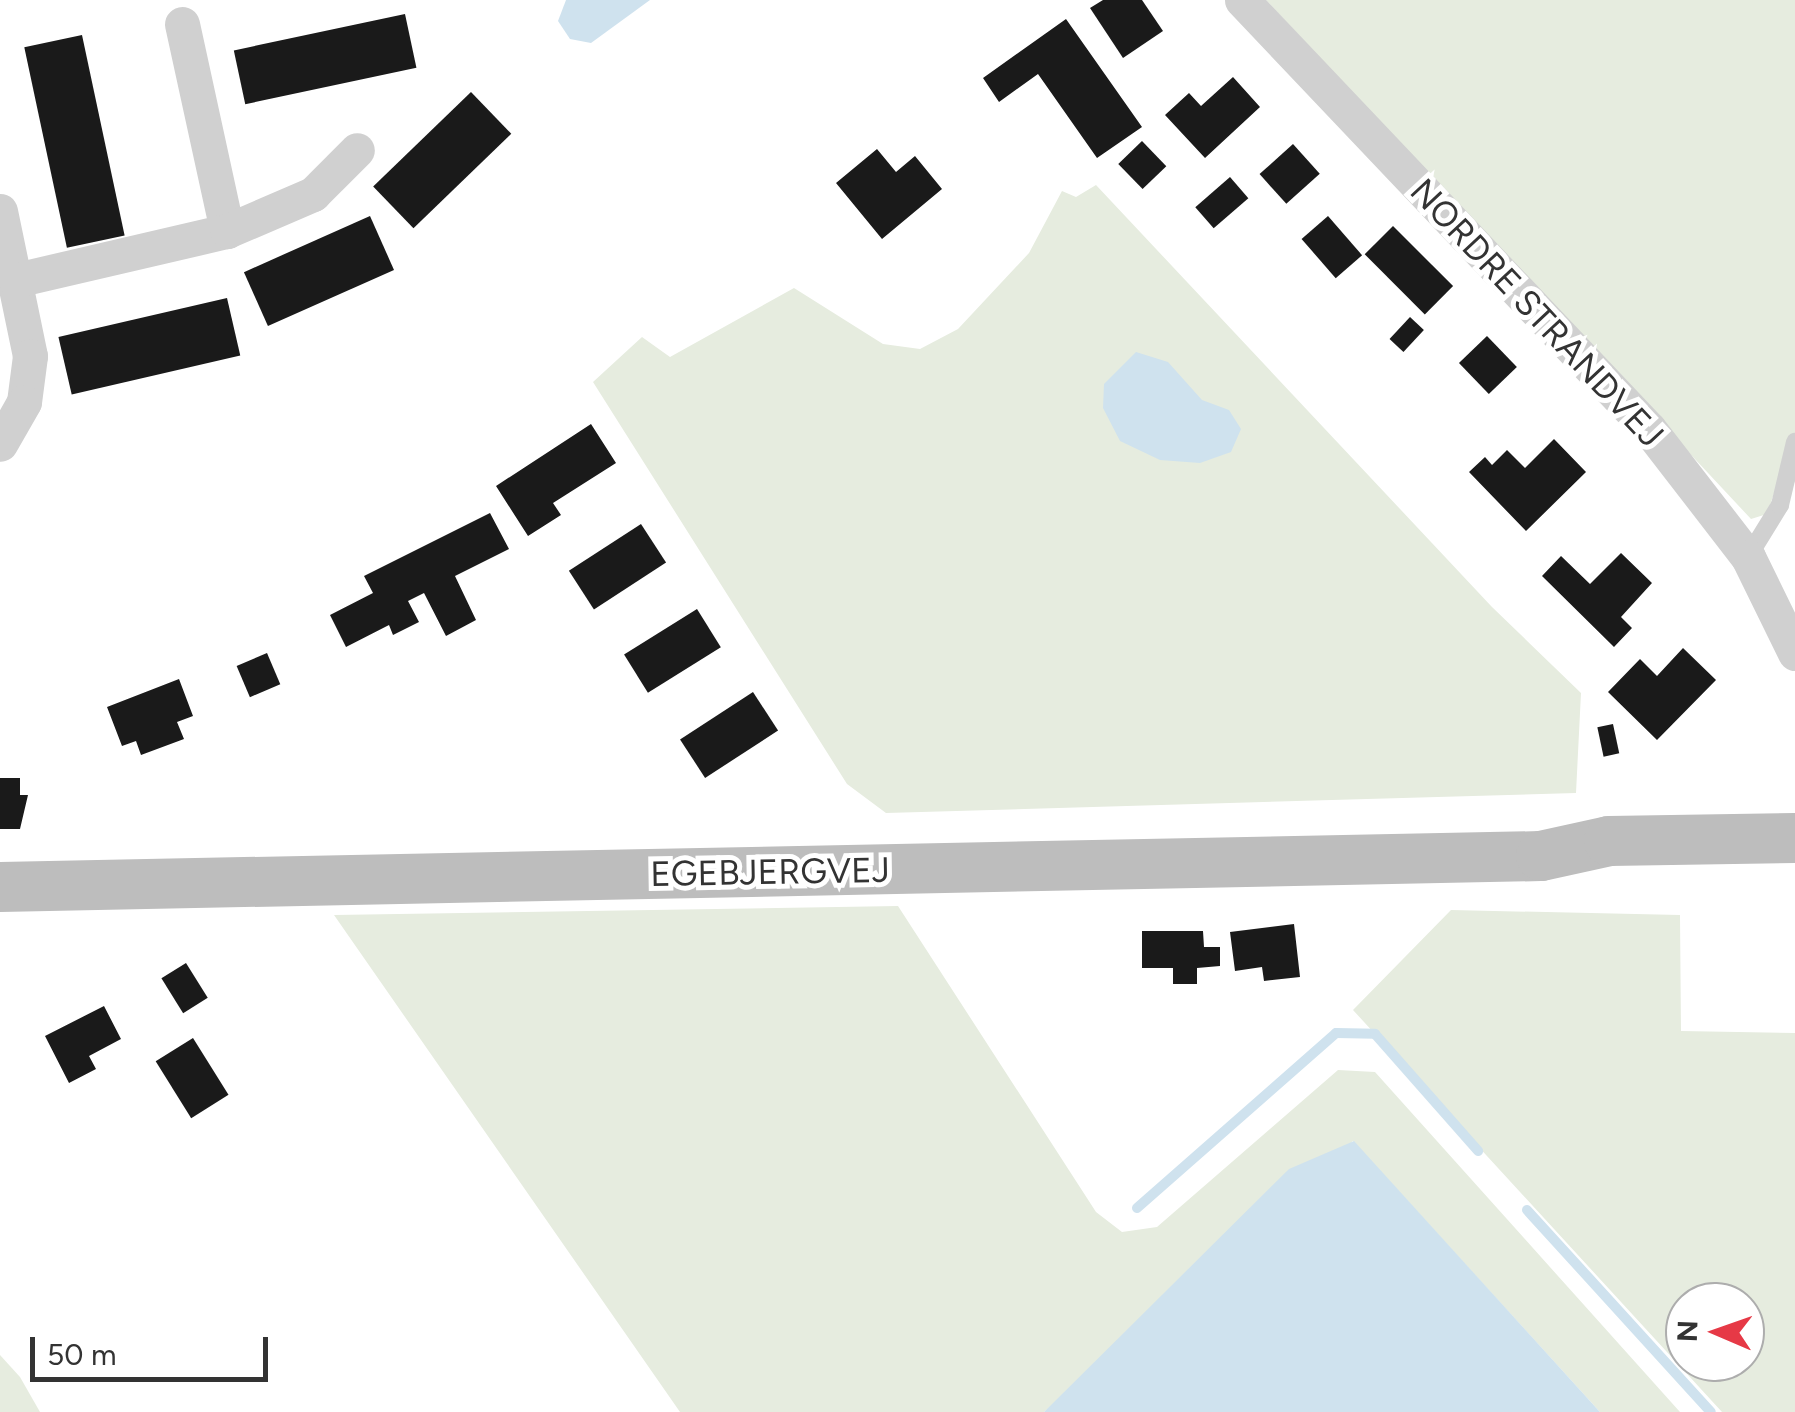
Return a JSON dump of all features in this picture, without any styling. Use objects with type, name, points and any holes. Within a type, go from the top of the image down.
[{"type":"street","name":"NORDRE STRANDVEJ","points":[[1242,0],[1649,430],[1748,558],[1795,653]]},
{"type":"street","points":[[182,24],[227,231]]},
{"type":"street","points":[[16,280],[227,231],[313,194],[356,150]]},
{"type":"street","points":[[0,211],[30,356],[24,402],[0,444]]},
{"type":"street","name":"EGEBJERGVEJ","points":[[1541,856],[1609,840],[1795,838]]},
{"type":"street","name":"EGEBJERGVEJ","points":[[0,887],[1541,856],[1609,869],[1795,866]]},
{"type":"lane","points":[[1748,558],[1780,505],[1795,442]]},
{"type":"shaded area","points":[[1266,0],[1795,0],[1795,483],[1783,467],[1767,514],[1751,519]]},
{"type":"shaded area","points":[[1096,185],[1492,607],[1581,693],[1576,793],[886,813],[847,784],[593,382],[642,337],[670,357],[794,288],[883,344],[920,349],[958,329],[1029,253],[1062,191],[1076,197]]},
{"type":"shaded area","points":[[898,906],[1096,1212],[1122,1232],[1157,1227],[1338,1070],[1375,1072],[1680,1412],[1600,1412],[1353,1141],[1044,1412],[680,1412],[334,915]]},
{"type":"shaded area","points":[[1451,910],[1680,915],[1681,1031],[1795,1033],[1795,1412],[1722,1412],[1694,1382],[1765,1382],[1765,1282],[1665,1282],[1665,1350],[1353,1010]]},
{"type":"shaded area","points":[[0,1355],[20,1377],[40,1412],[0,1412]]},
{"type":"water","points":[[566,0],[650,0],[591,43],[570,39],[558,21]]},
{"type":"water","points":[[1136,352],[1168,362],[1202,400],[1229,410],[1241,429],[1231,452],[1200,463],[1160,460],[1120,441],[1103,408],[1104,384]]},
{"type":"water","points":[[1354,1141],[1600,1412],[1044,1412],[1289,1169]]},
{"type":"building","points":[[1103,0],[1142,0],[1163,31],[1123,58],[1090,8]]},
{"type":"building","points":[[405,14],[416,68],[245,104],[234,50]]},
{"type":"building","points":[[1066,19],[1142,127],[1097,158],[1038,74],[999,102],[983,78]]},
{"type":"building","points":[[82,35],[125,236],[67,248],[24,47]]},
{"type":"building","points":[[1233,77],[1260,107],[1205,158],[1165,115],[1189,93],[1201,106]]},
{"type":"building","points":[[471,92],[511,134],[413,228],[373,186]]},
{"type":"building","points":[[1142,141],[1166,166],[1143,189],[1118,164]]},
{"type":"building","points":[[1293,144],[1320,174],[1286,204],[1260,174]]},
{"type":"building","points":[[877,149],[896,172],[915,156],[942,189],[882,239],[836,183]]},
{"type":"building","points":[[1230,177],[1248,198],[1214,228],[1195,207]]},
{"type":"building","points":[[370,216],[394,270],[268,326],[244,272]]},
{"type":"building","points":[[1328,216],[1362,255],[1336,278],[1302,239]]},
{"type":"building","points":[[1393,226],[1453,286],[1425,314],[1365,254]]},
{"type":"building","points":[[227,298],[240,355],[72,394],[58,337]]},
{"type":"building","points":[[1410,317],[1424,330],[1403,352],[1390,339]]},
{"type":"building","points":[[1487,336],[1517,367],[1489,394],[1459,363]]},
{"type":"building","points":[[591,424],[616,463],[553,503],[561,515],[528,536],[496,486]]},
{"type":"building","points":[[1554,439],[1586,472],[1526,531],[1469,472],[1485,457],[1492,465],[1507,450],[1525,468]]},
{"type":"building","points":[[490,513],[509,549],[455,576],[476,620],[446,636],[424,593],[408,601],[419,622],[393,635],[389,625],[346,647],[330,615],[373,593],[364,576]]},
{"type":"building","points":[[641,524],[666,563],[594,609],[569,571]]},
{"type":"building","points":[[1621,553],[1652,583],[1621,617],[1632,628],[1614,647],[1542,576],[1561,556],[1590,584]]},
{"type":"building","points":[[697,609],[721,647],[648,693],[624,655]]},
{"type":"building","points":[[1683,648],[1716,680],[1657,740],[1608,692],[1640,659],[1657,676]]},
{"type":"building","points":[[267,653],[280,684],[250,697],[237,666]]},
{"type":"building","points":[[179,679],[193,716],[177,722],[184,739],[141,755],[136,741],[122,746],[107,707]]},
{"type":"building","points":[[753,692],[778,731],[705,778],[680,739]]},
{"type":"building","points":[[1613,724],[1619,753],[1604,757],[1597,727]]},
{"type":"building","points":[[0,778],[20,778],[20,795],[28,795],[20,829],[0,829]]},
{"type":"building","points":[[1294,924],[1300,977],[1264,981],[1262,967],[1235,971],[1230,932]]},
{"type":"building","points":[[1142,931],[1203,931],[1204,947],[1220,947],[1220,966],[1197,968],[1197,984],[1173,984],[1173,968],[1142,968]]},
{"type":"building","points":[[186,963],[208,998],[183,1013],[161,978]]},
{"type":"building","points":[[104,1006],[121,1039],[89,1056],[96,1069],[69,1083],[45,1036]]},
{"type":"building","points":[[193,1038],[229,1095],[191,1118],[156,1061]]},
{"type":"waterway","points":[[1137,1208],[1336,1033],[1375,1034],[1478,1151]]},
{"type":"waterway","points":[[1527,1210],[1711,1412]]}]
